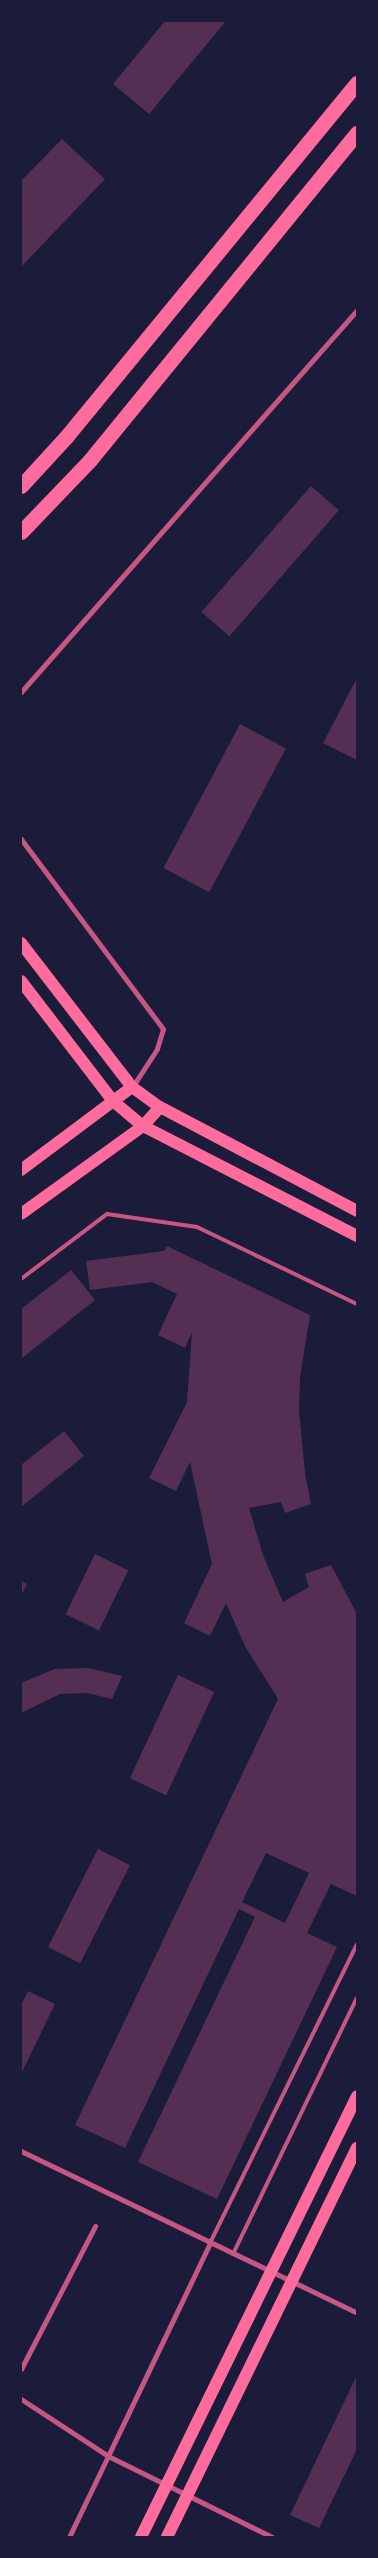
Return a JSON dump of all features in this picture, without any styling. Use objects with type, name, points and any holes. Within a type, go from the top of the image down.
[{"type":"highway","points":[[21,486],[66,438],[357,83]]},
{"type":"highway","points":[[21,532],[90,460],[357,133]]},
{"type":"main road","points":[[21,943],[132,1087],[160,1106],[357,1211]]},
{"type":"main road","points":[[21,981],[113,1101],[143,1126],[357,1236]]},
{"type":"main road","points":[[21,1170],[132,1087]]},
{"type":"main road","points":[[21,1214],[143,1126],[160,1106]]},
{"type":"main road","points":[[141,2537],[357,2096]]},
{"type":"main road","points":[[168,2537],[357,2148]]},
{"type":"street","points":[[21,692],[357,310]]},
{"type":"street","points":[[21,839],[163,1029],[157,1050],[132,1087]]},
{"type":"street","points":[[21,2151],[270,2273],[357,2313]]},
{"type":"street","points":[[21,2369],[95,2226]]},
{"type":"street","points":[[69,2537],[210,2243]]},
{"type":"street","points":[[21,2399],[108,2456],[272,2537]]},
{"type":"lane","points":[[21,1279],[107,1214],[197,1227],[357,1304]]},
{"type":"lane","points":[[210,2243],[357,1944]]},
{"type":"lane","points":[[232,2254],[357,1998]]},
{"type":"building","points":[[165,21],[226,21],[149,114],[113,84]]},
{"type":"building","points":[[62,139],[105,179],[21,267],[21,181]]},
{"type":"building","points":[[311,486],[339,510],[229,636],[201,612]]},
{"type":"building","points":[[357,678],[357,760],[323,743]]},
{"type":"building","points":[[240,724],[286,748],[209,892],[163,868]]},
{"type":"building","points":[[167,1246],[310,1315],[300,1378],[299,1410],[305,1473],[311,1504],[285,1513],[281,1502],[249,1508],[263,1555],[283,1602],[309,1587],[305,1574],[331,1565],[357,1614],[357,1896],[331,1884],[307,1933],[337,1947],[217,2199],[138,2162],[255,1917],[239,1909],[125,2148],[75,2125],[278,1699],[245,1646],[226,1603],[210,1636],[184,1623],[212,1564],[190,1462],[176,1491],[149,1478],[187,1402],[192,1332],[185,1348],[158,1335],[177,1294],[152,1282],[90,1290],[86,1261],[164,1251]],"holes":[[[266,1853],[309,1873],[285,1923],[242,1902]]]},
{"type":"building","points":[[71,1270],[95,1300],[21,1359],[21,1309]]},
{"type":"building","points":[[64,1431],[84,1456],[21,1507],[21,1465]]},
{"type":"building","points":[[95,1554],[128,1570],[99,1630],[66,1614]]},
{"type":"building","points":[[21,1581],[27,1584],[21,1596]]},
{"type":"building","points":[[89,1668],[122,1676],[112,1699],[87,1693],[60,1694],[21,1713],[21,1683],[55,1669]]},
{"type":"building","points":[[178,1675],[214,1692],[166,1795],[130,1778]]},
{"type":"building","points":[[98,1849],[130,1865],[80,1963],[48,1947]]},
{"type":"building","points":[[28,1991],[55,2004],[21,2074],[21,2005]]},
{"type":"building","points":[[357,2375],[357,2449],[319,2528],[290,2515]]}]
